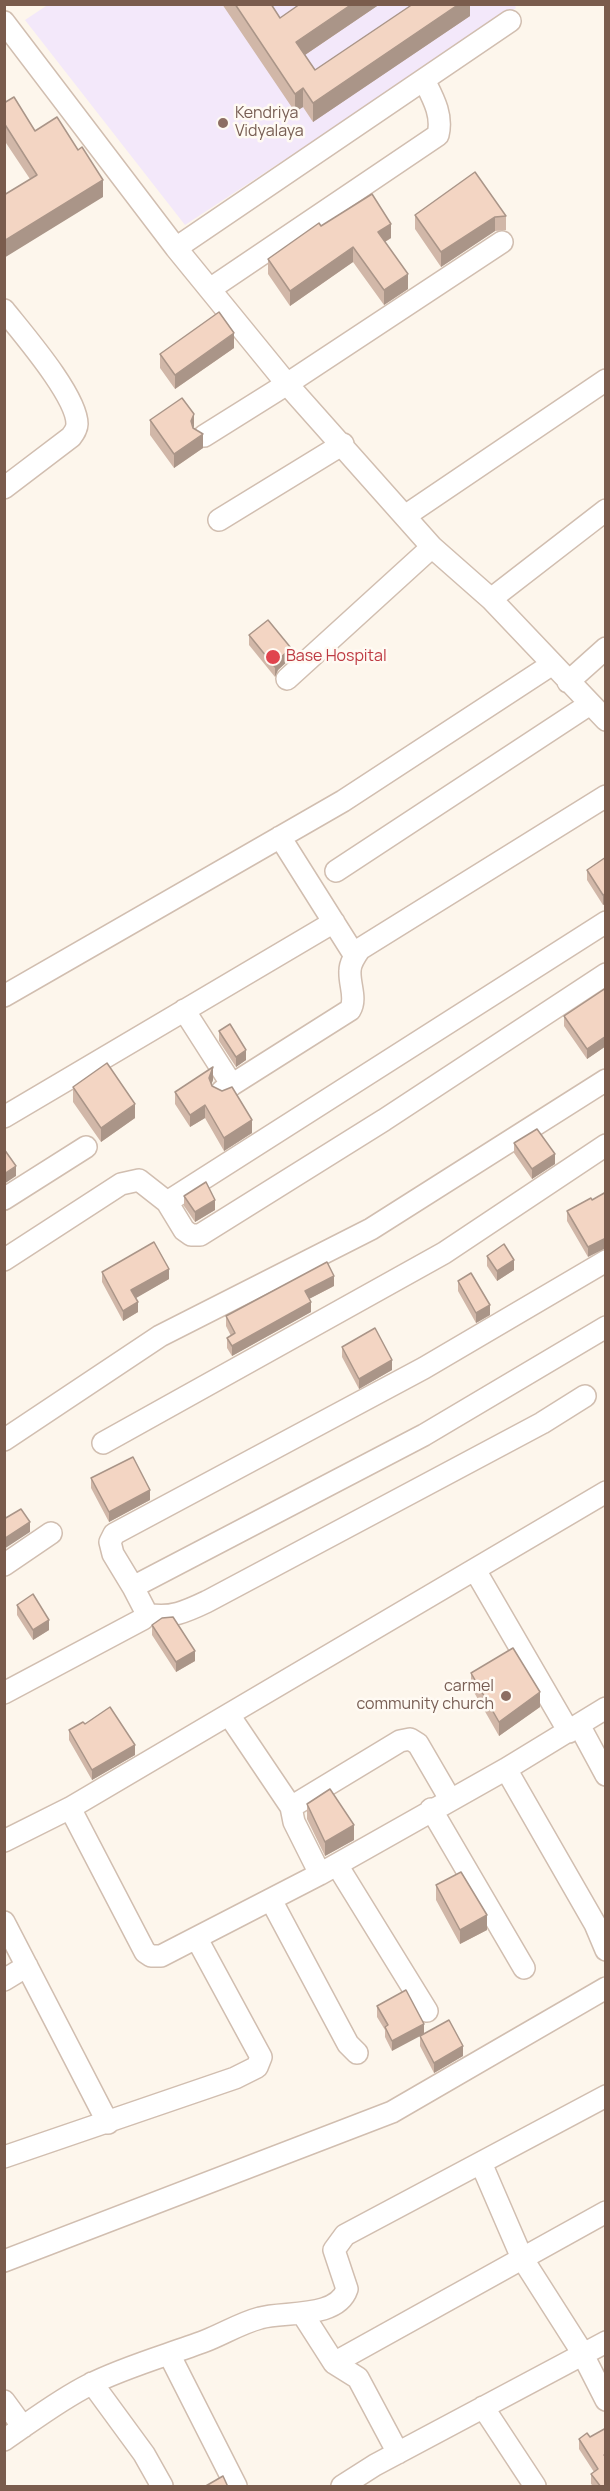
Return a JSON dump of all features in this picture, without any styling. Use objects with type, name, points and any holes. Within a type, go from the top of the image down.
[{"type":"street","points":[[176,248],[510,21]]},
{"type":"street","points":[[4,22],[176,248],[288,384],[432,547],[491,599],[551,665],[606,720]]},
{"type":"street","points":[[210,289],[432,141],[438,135],[441,125],[437,106],[424,80]]},
{"type":"street","points":[[204,436],[288,384],[502,242]]},
{"type":"street","points":[[4,310],[63,388],[74,410],[77,426],[71,437],[4,488]]},
{"type":"street","points":[[405,516],[606,380]]},
{"type":"street","points":[[219,520],[343,444]]},
{"type":"street","points":[[491,599],[606,510]]},
{"type":"street","points":[[287,679],[432,547]]},
{"type":"street","points":[[568,682],[606,648]]},
{"type":"street","points":[[4,996],[343,801],[551,665]]},
{"type":"street","points":[[336,871],[591,704]]},
{"type":"street","points":[[184,1011],[227,1088],[350,1010],[354,1005],[350,972],[360,949],[606,796]]},
{"type":"street","points":[[280,837],[355,956]]},
{"type":"street","points":[[4,1117],[334,922]]},
{"type":"street","points":[[167,1202],[606,922]]},
{"type":"street","points":[[4,1260],[121,1184],[139,1180],[167,1202],[184,1230],[191,1235],[200,1234],[384,1120],[606,974]]},
{"type":"street","points":[[4,1440],[160,1336],[371,1229],[606,1080]]},
{"type":"street","points":[[103,1443],[444,1253],[606,1145]]},
{"type":"street","points":[[4,1199],[86,1147]]},
{"type":"street","points":[[147,1614],[113,1554],[110,1542],[114,1534],[424,1368],[606,1261]]},
{"type":"street","points":[[133,1587],[424,1435],[606,1327]]},
{"type":"street","points":[[147,1614],[164,1617],[184,1613],[543,1423],[585,1396]]},
{"type":"street","points":[[4,1841],[70,1808],[606,1492]]},
{"type":"street","points":[[4,1565],[51,1533]]},
{"type":"street","points":[[476,1570],[574,1728],[606,1775]]},
{"type":"street","points":[[4,1693],[140,1621],[147,1614]]},
{"type":"street","points":[[70,1808],[148,1954],[161,1956],[198,1939],[328,1869],[431,1809],[506,1769],[606,1708]]},
{"type":"street","points":[[229,1715],[291,1807],[294,1822],[427,2011]]},
{"type":"street","points":[[291,1807],[400,1741],[410,1739],[418,1744],[450,1799]]},
{"type":"street","points":[[506,1769],[595,1924],[606,1950]]},
{"type":"street","points":[[431,1809],[524,1968]]},
{"type":"street","points":[[271,1900],[348,2044],[357,2053]]},
{"type":"street","points":[[4,1922],[108,2123]]},
{"type":"street","points":[[4,2157],[235,2078],[260,2064],[261,2057],[198,1939]]},
{"type":"street","points":[[4,1980],[27,1966]]},
{"type":"street","points":[[4,2261],[392,2112],[606,1988]]},
{"type":"street","points":[[4,2440],[92,2383],[258,2318],[302,2313],[332,2305],[347,2289],[334,2250],[342,2238],[606,2096]]},
{"type":"street","points":[[481,2163],[522,2258],[582,2355],[606,2400]]},
{"type":"street","points":[[334,2363],[606,2212]]},
{"type":"street","points":[[302,2313],[334,2363],[358,2378],[398,2453]]},
{"type":"street","points":[[342,2487],[398,2453],[606,2342]]},
{"type":"street","points":[[169,2354],[236,2487]]},
{"type":"street","points":[[92,2383],[144,2454],[162,2487]]},
{"type":"street","points":[[4,2401],[23,2427]]},
{"type":"street","points":[[483,2407],[535,2487]]},
{"type":"shaded area","name":"Kendriya Vidyalaya","points":[[49,4],[514,4],[516,8],[185,225],[25,20]]},
{"type":"building","points":[[235,4],[271,4],[280,18],[300,4],[352,4],[296,42],[315,70],[413,4],[459,4],[313,103],[303,88],[295,94]]},
{"type":"building","points":[[14,97],[35,131],[57,117],[78,150],[82,147],[103,180],[4,241],[4,195],[37,175],[4,123],[4,103]]},
{"type":"building","points":[[475,172],[506,216],[495,217],[441,252],[415,215]]},
{"type":"building","points":[[372,194],[391,224],[378,232],[408,274],[384,290],[353,247],[290,291],[268,259],[319,223],[321,226]]},
{"type":"building","points":[[219,312],[234,333],[175,375],[160,354]]},
{"type":"building","points":[[182,398],[194,414],[191,421],[193,428],[203,434],[174,454],[150,420]]},
{"type":"building","points":[[268,620],[291,648],[278,660],[275,667],[249,635]]},
{"type":"building","points":[[606,857],[606,893],[603,895],[587,870]]},
{"type":"building","points":[[606,988],[606,1036],[587,1049],[564,1016]]},
{"type":"building","points":[[230,1024],[246,1050],[236,1057],[219,1031]]},
{"type":"building","points":[[107,1063],[135,1104],[101,1128],[73,1087]]},
{"type":"building","points":[[213,1067],[209,1078],[212,1086],[222,1091],[232,1087],[252,1120],[224,1138],[205,1105],[190,1115],[175,1092]]},
{"type":"building","points":[[537,1129],[555,1154],[532,1169],[514,1143]]},
{"type":"building","points":[[4,1149],[16,1166],[4,1174]]},
{"type":"building","points":[[206,1182],[215,1200],[195,1212],[184,1196]]},
{"type":"building","points":[[606,1192],[606,1238],[588,1247],[567,1211]]},
{"type":"building","points":[[154,1242],[169,1269],[131,1290],[138,1302],[123,1311],[102,1272]]},
{"type":"building","points":[[504,1244],[514,1260],[497,1271],[487,1256]]},
{"type":"building","points":[[327,1262],[334,1276],[305,1291],[311,1302],[232,1346],[227,1338],[235,1333],[226,1316]]},
{"type":"building","points":[[471,1273],[490,1305],[476,1313],[458,1281]]},
{"type":"building","points":[[375,1328],[392,1360],[359,1379],[342,1347]]},
{"type":"building","points":[[133,1457],[150,1490],[109,1512],[91,1478]]},
{"type":"building","points":[[21,1509],[30,1522],[4,1539],[4,1519]]},
{"type":"building","points":[[33,1594],[49,1620],[33,1630],[17,1605]]},
{"type":"building","points":[[173,1617],[195,1651],[176,1662],[152,1625],[162,1618]]},
{"type":"building","name":"carmel community church","points":[[513,1648],[540,1692],[499,1722],[471,1673]]},
{"type":"building","points":[[110,1707],[135,1745],[92,1770],[69,1730],[83,1722],[85,1724]]},
{"type":"building","points":[[330,1789],[354,1825],[325,1842],[307,1804]]},
{"type":"building","points":[[461,1872],[487,1915],[460,1930],[436,1885]]},
{"type":"building","points":[[406,1990],[424,2024],[392,2041],[385,2027],[388,2025],[377,2006]]},
{"type":"building","points":[[449,2020],[463,2046],[434,2063],[420,2036]]},
{"type":"building","points":[[606,2428],[606,2455],[604,2455],[606,2457],[606,2487],[601,2487],[591,2474],[598,2469],[579,2439],[587,2433],[590,2437]]},
{"type":"building","points":[[223,2476],[228,2487],[204,2487]]},
{"type":"place","name":"Kendriya Vidyalaya","points":[[223,123]]},
{"type":"place","name":"Base Hospital","points":[[273,657]]},
{"type":"place","name":"carmel community church","points":[[506,1696]]}]
